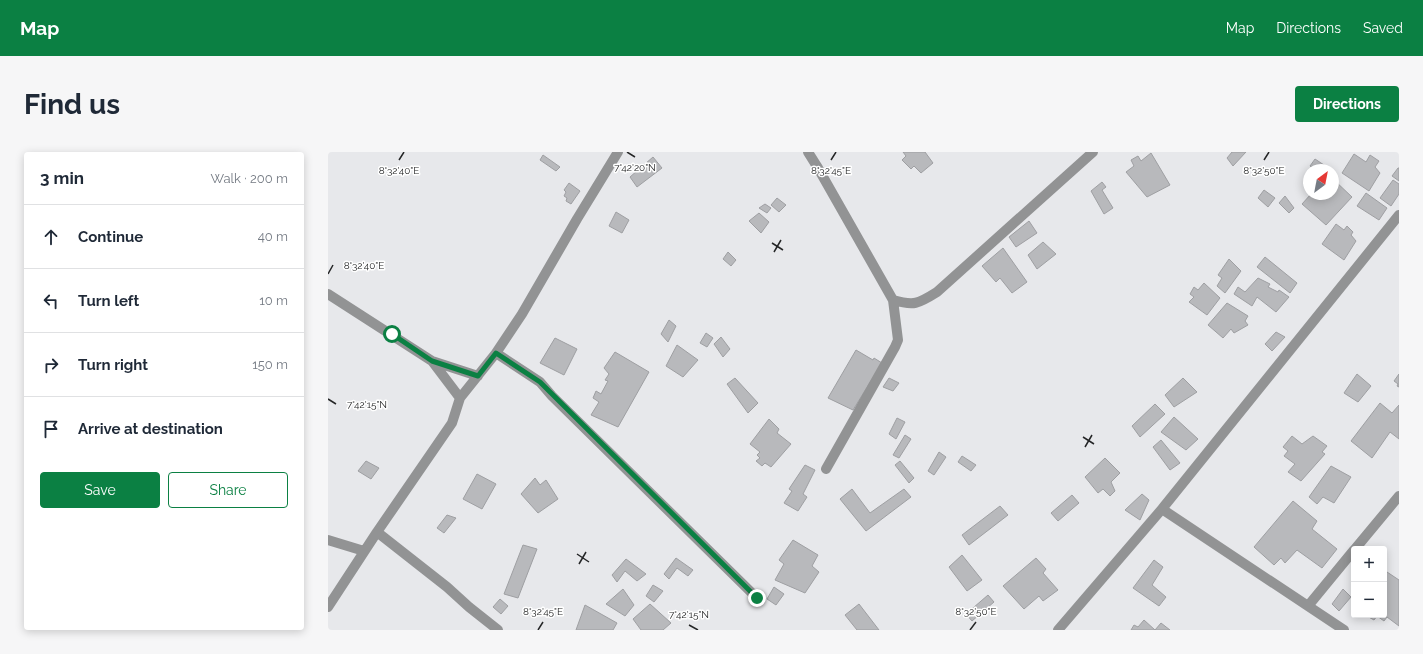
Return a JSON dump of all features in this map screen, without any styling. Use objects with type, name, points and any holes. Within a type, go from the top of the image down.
[{"type":"street","points":[[328,607],[364,551],[452,424],[460,398],[496,353],[522,314],[618,152]]},
{"type":"street","points":[[808,152],[893,300],[898,340],[826,469]]},
{"type":"street","points":[[893,300],[908,304],[921,302],[937,292],[1093,152]]},
{"type":"street","points":[[1058,630],[1162,509],[1399,215]]},
{"type":"street","points":[[328,294],[432,361],[478,376]]},
{"type":"street","points":[[496,353],[540,382],[757,598]]},
{"type":"street","points":[[432,361],[460,398]]},
{"type":"street","points":[[1357,546],[1399,496]]},
{"type":"street","points":[[1162,509],[1344,630]]},
{"type":"street","points":[[377,532],[447,587],[498,630]]},
{"type":"street","points":[[328,540],[364,551]]},
{"type":"street","points":[[1308,606],[1351,554]]},
{"type":"building","points":[[903,152],[925,152],[933,163],[921,173],[914,166],[911,169],[902,160],[906,156]]},
{"type":"building","points":[[1232,152],[1246,152],[1233,166],[1227,158]]},
{"type":"building","points":[[1151,153],[1170,185],[1147,197],[1126,172],[1134,166],[1131,160],[1138,156],[1141,161]]},
{"type":"building","points":[[1354,154],[1366,162],[1370,155],[1379,161],[1375,167],[1380,173],[1369,191],[1342,173]]},
{"type":"building","points":[[543,155],[560,167],[556,171],[540,160]]},
{"type":"building","points":[[653,157],[662,168],[637,187],[630,177]]},
{"type":"building","points":[[1315,159],[1322,164],[1311,164]]},
{"type":"building","points":[[1399,168],[1399,181],[1392,176]]},
{"type":"building","points":[[1393,180],[1399,184],[1399,194],[1391,206],[1380,198]]},
{"type":"building","points":[[1102,182],[1106,187],[1102,190],[1113,208],[1104,214],[1091,191]]},
{"type":"building","points":[[569,183],[580,191],[571,204],[566,201],[567,198],[564,196],[566,192],[564,190]]},
{"type":"building","points":[[1339,185],[1352,197],[1326,225],[1302,204],[1306,200],[1339,200]]},
{"type":"building","points":[[1264,190],[1275,198],[1268,207],[1258,198]]},
{"type":"building","points":[[1366,193],[1387,208],[1379,220],[1357,206]]},
{"type":"building","points":[[1285,196],[1294,208],[1289,213],[1279,203]]},
{"type":"building","points":[[777,198],[786,205],[779,212],[771,205]]},
{"type":"building","points":[[765,204],[771,208],[767,213],[759,208]]},
{"type":"building","points":[[616,212],[629,220],[622,233],[609,226]]},
{"type":"building","points":[[759,213],[769,222],[761,233],[749,221]]},
{"type":"building","points":[[1029,221],[1037,233],[1016,247],[1009,237]]},
{"type":"building","points":[[1336,224],[1344,230],[1347,226],[1353,232],[1351,235],[1356,241],[1344,260],[1322,244]]},
{"type":"building","points":[[1043,242],[1056,254],[1037,269],[1028,255]]},
{"type":"building","points":[[1003,248],[1027,282],[1012,293],[1000,278],[996,282],[982,266]]},
{"type":"building","points":[[728,252],[736,260],[731,266],[723,259]]},
{"type":"building","points":[[1265,257],[1297,283],[1290,293],[1257,267]]},
{"type":"building","points":[[1229,259],[1241,271],[1225,293],[1217,286],[1222,278],[1218,275]]},
{"type":"building","points":[[1258,278],[1270,284],[1268,287],[1278,292],[1279,290],[1289,297],[1276,312],[1257,297],[1252,306],[1234,294],[1238,287],[1245,292]]},
{"type":"building","points":[[1204,283],[1220,298],[1207,315],[1189,302],[1194,297],[1190,294],[1194,287],[1198,290]]},
{"type":"building","points":[[1227,303],[1248,316],[1245,321],[1248,325],[1234,333],[1231,329],[1223,338],[1208,325]]},
{"type":"building","points":[[669,320],[676,326],[668,342],[661,334]]},
{"type":"building","points":[[1276,332],[1285,337],[1272,351],[1265,344]]},
{"type":"building","points":[[706,333],[713,338],[707,347],[700,343]]},
{"type":"building","points":[[721,337],[730,349],[723,357],[714,344]]},
{"type":"building","points":[[555,338],[577,349],[564,375],[540,363]]},
{"type":"building","points":[[677,345],[698,360],[683,377],[666,366]]},
{"type":"building","points":[[856,350],[873,360],[874,358],[882,363],[853,410],[828,398]]},
{"type":"building","points":[[615,352],[649,372],[618,427],[591,415],[599,402],[593,398],[596,391],[601,394],[608,381],[605,380],[609,374],[604,368]]},
{"type":"building","points":[[1357,374],[1371,386],[1358,402],[1344,393]]},
{"type":"building","points":[[1399,374],[1399,387],[1394,381]]},
{"type":"building","points":[[735,378],[758,403],[748,413],[727,384]]},
{"type":"building","points":[[889,378],[899,383],[893,391],[883,387]]},
{"type":"building","points":[[1183,378],[1197,392],[1174,407],[1165,395]]},
{"type":"building","points":[[1380,403],[1392,413],[1399,405],[1399,439],[1390,432],[1372,458],[1351,441]]},
{"type":"building","points":[[1155,404],[1165,414],[1140,437],[1132,426]]},
{"type":"building","points":[[1174,417],[1198,439],[1186,450],[1161,432]]},
{"type":"building","points":[[897,418],[905,422],[896,439],[889,434]]},
{"type":"building","points":[[769,419],[779,429],[777,433],[791,444],[771,467],[765,463],[762,466],[756,461],[760,458],[757,455],[760,452],[750,444]]},
{"type":"building","points":[[905,435],[911,439],[899,458],[893,455]]},
{"type":"building","points":[[1292,436],[1302,444],[1313,436],[1327,446],[1322,452],[1325,454],[1301,481],[1288,472],[1295,464],[1284,456],[1288,451],[1283,447]]},
{"type":"building","points":[[1161,440],[1180,463],[1170,470],[1153,447]]},
{"type":"building","points":[[939,452],[946,457],[934,475],[928,471]]},
{"type":"building","points":[[962,456],[976,465],[971,471],[958,462]]},
{"type":"building","points":[[1105,458],[1120,473],[1111,482],[1115,491],[1110,496],[1103,489],[1098,493],[1085,477]]},
{"type":"building","points":[[366,461],[379,468],[371,479],[358,471]]},
{"type":"building","points":[[900,461],[914,478],[909,483],[895,465]]},
{"type":"building","points":[[805,465],[815,470],[803,494],[807,497],[798,511],[784,503],[792,491],[789,489]]},
{"type":"building","points":[[1331,466],[1351,477],[1334,503],[1323,497],[1317,504],[1309,497]]},
{"type":"building","points":[[477,474],[496,484],[482,509],[463,499]]},
{"type":"building","points":[[535,478],[540,485],[546,480],[558,499],[538,513],[521,494]]},
{"type":"building","points":[[852,489],[870,513],[904,489],[911,497],[866,531],[840,499]]},
{"type":"building","points":[[1142,494],[1149,500],[1140,520],[1125,510]]},
{"type":"building","points":[[1072,495],[1079,503],[1058,521],[1051,513]]},
{"type":"building","points":[[1293,501],[1317,521],[1312,529],[1337,549],[1322,568],[1297,550],[1285,563],[1281,558],[1274,565],[1254,547]]},
{"type":"building","points":[[1000,506],[1008,515],[969,545],[962,535]]},
{"type":"building","points":[[447,515],[456,518],[444,533],[437,528]]},
{"type":"building","points":[[793,540],[818,555],[812,566],[819,572],[805,593],[775,580],[784,564],[779,560]]},
{"type":"building","points":[[523,545],[537,549],[518,598],[504,594]]},
{"type":"building","points":[[962,555],[982,580],[967,591],[949,567]]},
{"type":"building","points":[[676,558],[693,570],[688,576],[677,568],[669,579],[664,574]]},
{"type":"building","points":[[1036,558],[1046,569],[1043,573],[1058,590],[1043,601],[1039,596],[1024,609],[1003,586]]},
{"type":"building","points":[[626,559],[646,574],[637,581],[625,571],[617,582],[612,575]]},
{"type":"building","points":[[1154,560],[1163,567],[1152,585],[1166,597],[1159,606],[1133,588]]},
{"type":"building","points":[[1387,572],[1399,580],[1399,626],[1387,617]]},
{"type":"building","points":[[653,585],[663,591],[654,602],[646,596]]},
{"type":"building","points":[[774,587],[784,594],[776,605],[767,599]]},
{"type":"building","points":[[623,589],[634,605],[625,616],[606,604]]},
{"type":"building","points":[[1343,589],[1351,597],[1339,611],[1332,604]]},
{"type":"building","points":[[988,595],[994,602],[972,621],[966,614]]},
{"type":"building","points":[[500,599],[508,606],[501,614],[493,607]]},
{"type":"building","points":[[650,604],[671,623],[663,630],[641,630],[633,619]]},
{"type":"building","points":[[859,604],[879,630],[857,630],[845,615]]},
{"type":"building","points":[[585,605],[617,623],[613,630],[576,630]]},
{"type":"building","points":[[1144,620],[1155,630],[1131,630],[1134,625],[1138,627]]},
{"type":"building","points":[[1161,623],[1170,630],[1155,630]]},
{"type":"route","points":[[392,334],[432,361],[478,376],[496,353],[528,373],[540,382],[552,396],[757,598]]}]
